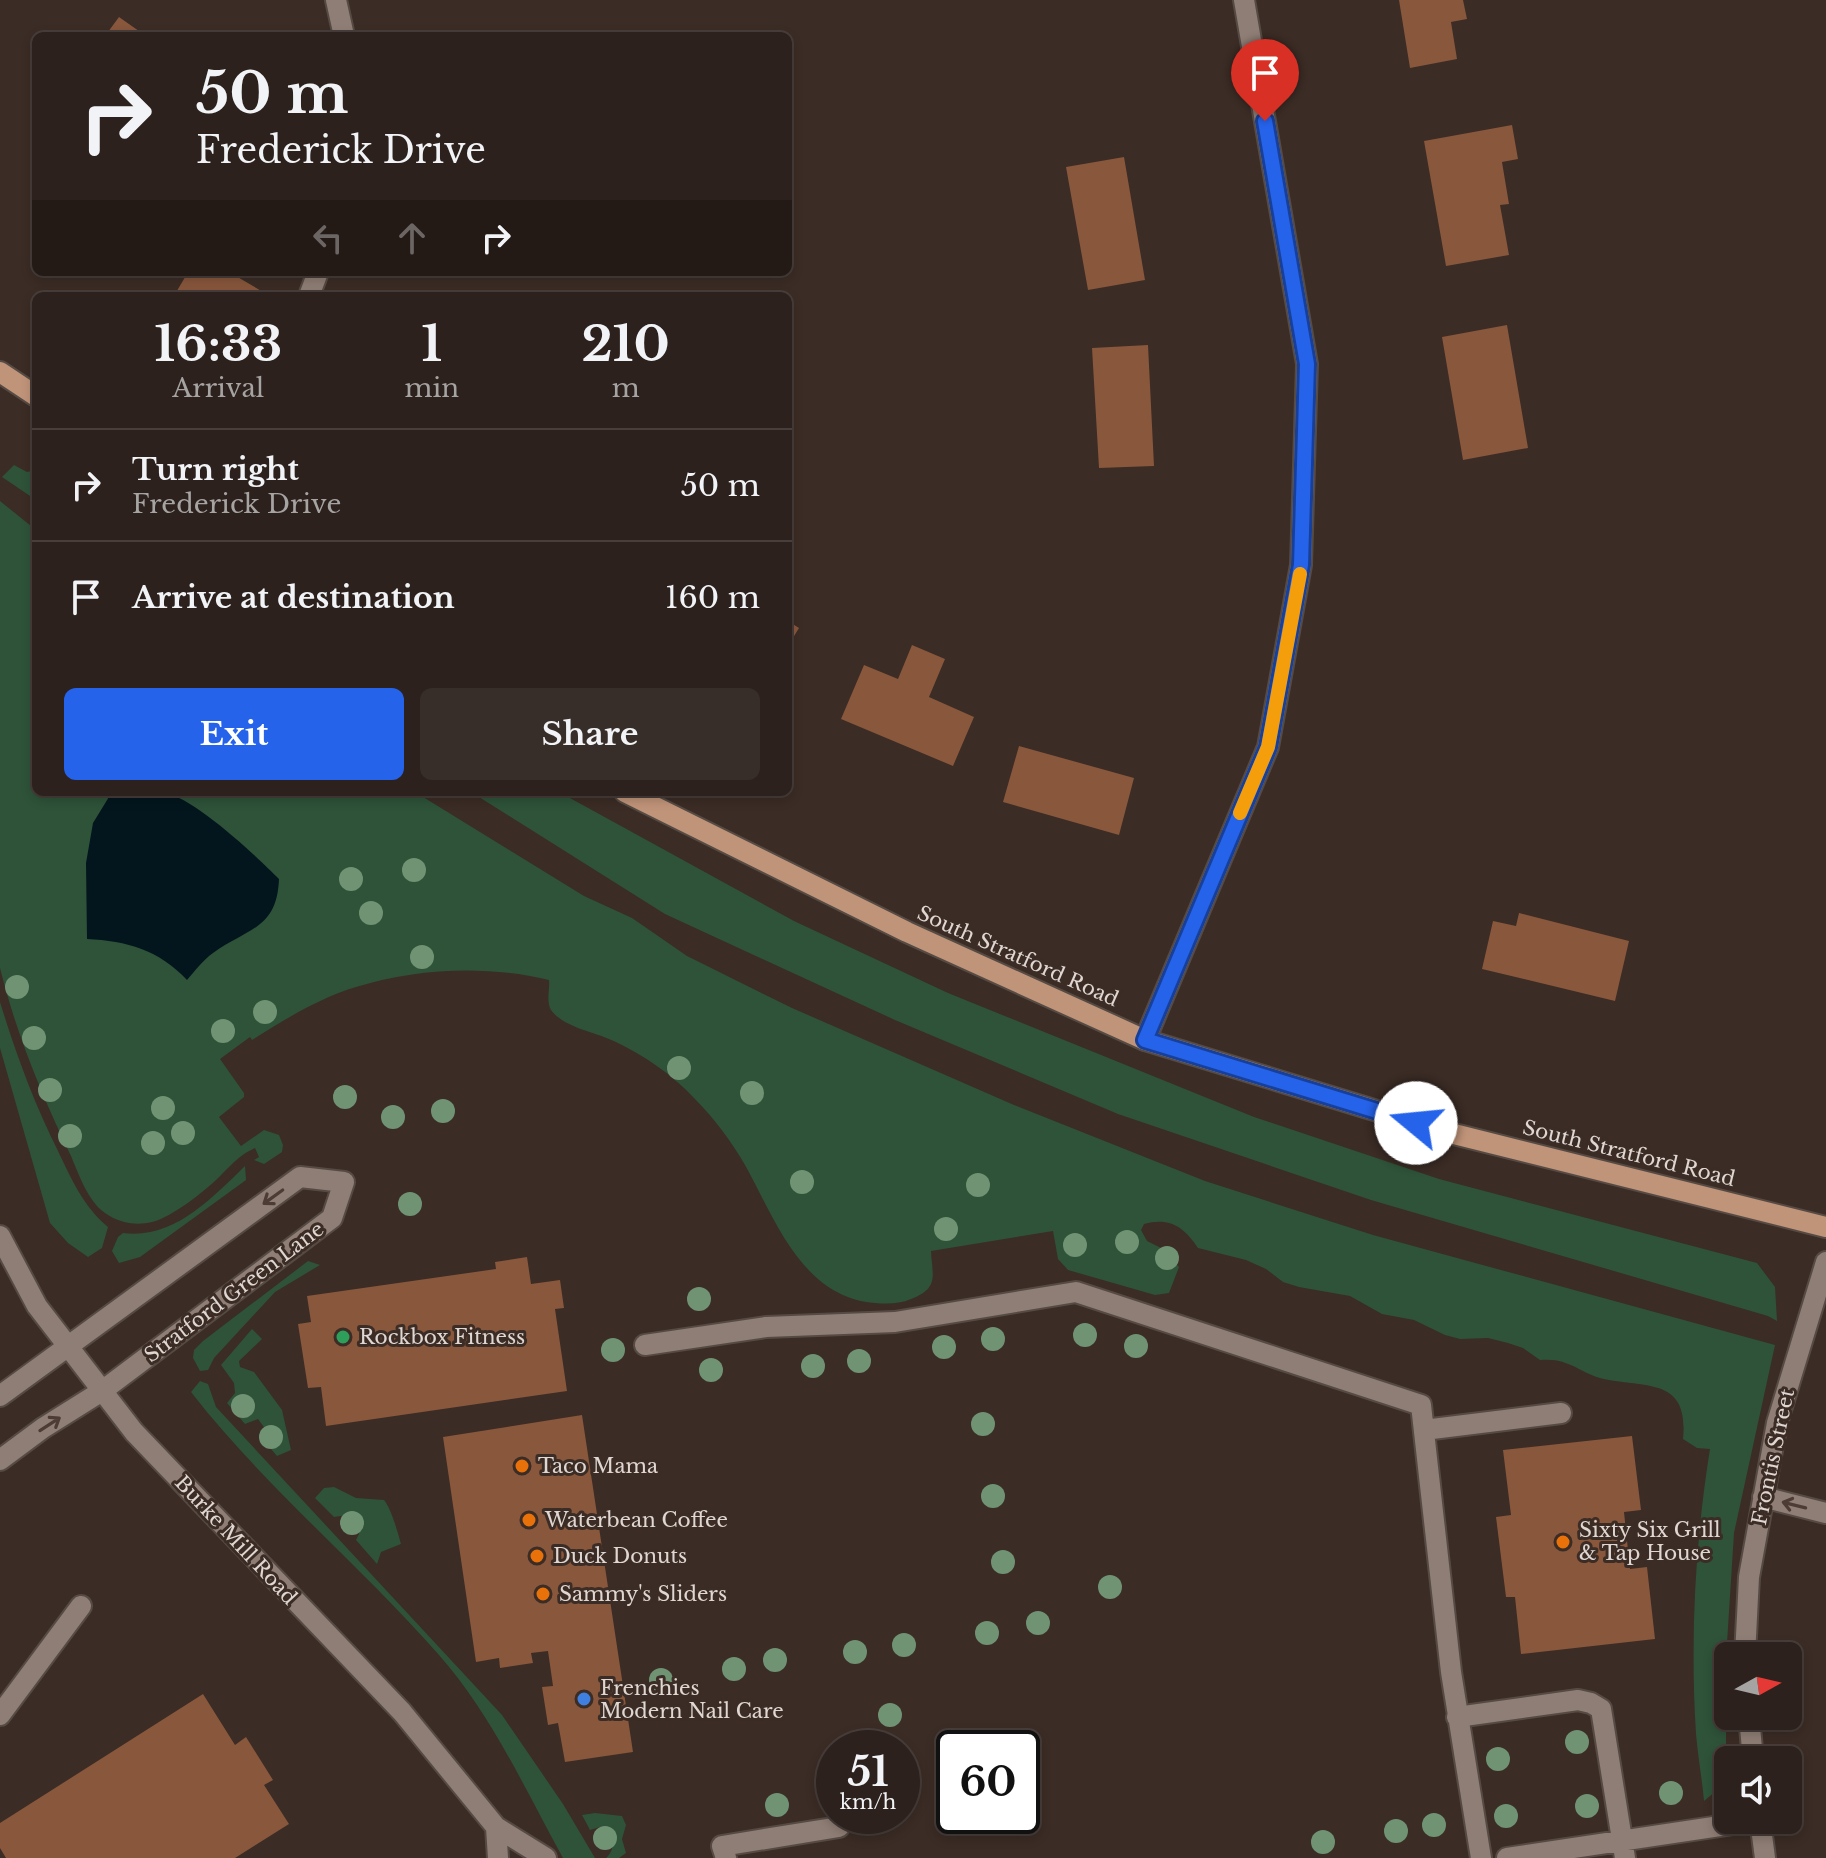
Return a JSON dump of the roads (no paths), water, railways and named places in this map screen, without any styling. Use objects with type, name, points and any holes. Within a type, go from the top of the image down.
[{"type":"main road","points":[[0,372],[32,393]]},
{"type":"main road","name":"South Stratford Road","points":[[633,796],[907,932],[1145,1040],[1446,1132],[1826,1227]]},
{"type":"street","points":[[336,0],[343,32]]},
{"type":"street","points":[[1145,1040],[1268,747],[1301,565],[1307,364],[1244,0]]},
{"type":"street","name":"Stratford Green Lane","points":[[0,1396],[300,1177],[344,1182],[332,1218],[102,1391],[43,1428],[0,1460]]},
{"type":"street","name":"Burke Mill Road","points":[[0,1236],[37,1306],[134,1432],[402,1712],[496,1827],[546,1858]]},
{"type":"street","name":"Frontis Street","points":[[1746,1642],[1749,1577],[1777,1423],[1826,1262]]},
{"type":"street","points":[[645,1345],[766,1327],[895,1322],[1076,1292],[1421,1405],[1457,1717],[1481,1858]]},
{"type":"street","points":[[1424,1430],[1561,1413]]},
{"type":"street","points":[[1763,1497],[1826,1513]]},
{"type":"street","points":[[0,1715],[81,1606]]},
{"type":"street","points":[[1457,1717],[1578,1700],[1601,1709],[1624,1850]]},
{"type":"street","points":[[496,1827],[498,1858]]},
{"type":"street","points":[[496,1827],[512,1858]]},
{"type":"street","points":[[1507,1858],[1624,1850],[1714,1830]]},
{"type":"street","points":[[724,1852],[816,1832]]},
{"type":"street","points":[[1762,1834],[1765,1858]]},
{"type":"water","points":[[110,796],[176,796],[224,829],[279,879],[273,908],[258,925],[209,956],[187,980],[165,961],[142,949],[87,939],[86,863],[93,823]]},
{"type":"place","name":"Rockbox Fitness","points":[[343,1337]]},
{"type":"place","name":"Taco Mama","points":[[522,1466]]},
{"type":"place","name":"Waterbean Coffee","points":[[529,1520]]},
{"type":"place","name":"Sixty Six Grill & Tap House","points":[[1563,1542]]},
{"type":"place","name":"Duck Donuts","points":[[537,1556]]},
{"type":"place","name":"Sammy's Sliders","points":[[543,1594]]},
{"type":"place","name":"Frenchies Modern Nail Care","points":[[584,1699]]}]
